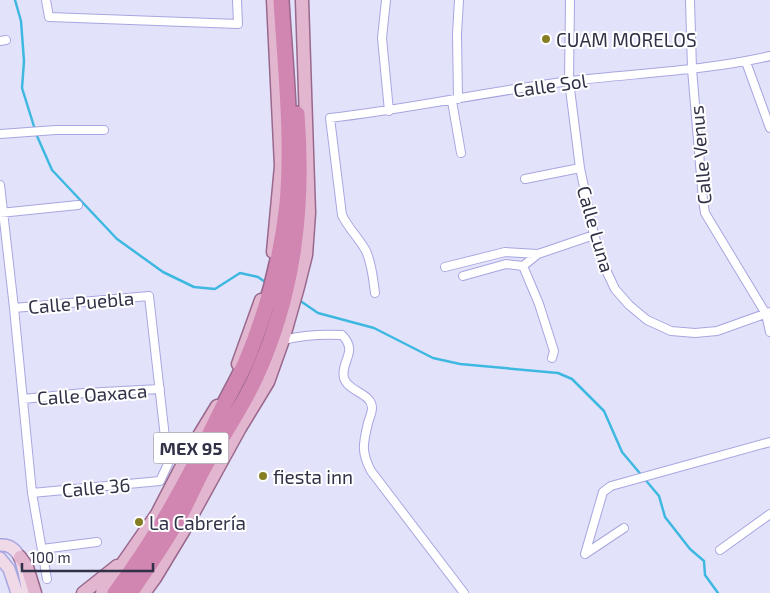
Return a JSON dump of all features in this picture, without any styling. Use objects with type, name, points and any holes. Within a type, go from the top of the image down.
[{"type":"highway","name":"MEX 95","points":[[130,593],[174,526],[256,377],[286,312],[282,282],[287,203],[288,122],[281,0]]},
{"type":"highway","name":"MEX 95","points":[[115,593],[134,568],[164,521],[198,460],[244,364],[266,295],[282,282],[293,255],[299,213],[300,177],[289,0]]},
{"type":"main road","name":"MEX 95","points":[[273,0],[281,166],[274,240],[282,282]]},
{"type":"main road","name":"MEX 95","points":[[282,282],[306,255],[309,213],[302,0]]},
{"type":"main road","name":"MEX 95","points":[[102,593],[157,514],[189,452],[216,407],[238,362],[266,295]]},
{"type":"main road","name":"MEX 95","points":[[144,593],[179,538],[240,428],[268,382],[283,340],[286,312]]},
{"type":"main road","points":[[20,557],[27,567],[35,593]]},
{"type":"main road","points":[[83,593],[126,560]]},
{"type":"street","points":[[46,0],[49,17],[238,24],[237,0]]},
{"type":"street","points":[[386,0],[382,38],[388,111]]},
{"type":"street","points":[[460,0],[455,100],[461,153]]},
{"type":"street","name":"Calle Luna","points":[[570,0],[569,81],[580,168],[594,235],[606,270],[615,289],[628,305],[647,320],[672,331],[695,333],[717,331],[768,313]]},
{"type":"street","name":"Calle Venus","points":[[690,0],[692,69],[703,200],[706,213],[768,313],[770,332]]},
{"type":"street","name":"Calle Sol","points":[[374,293],[372,268],[365,250],[347,226],[342,215],[330,118],[388,111],[569,81],[692,69],[746,62],[770,56]]},
{"type":"street","points":[[746,62],[770,128]]},
{"type":"street","points":[[0,134],[104,130]]},
{"type":"street","points":[[525,179],[580,168]]},
{"type":"street","points":[[0,185],[32,493],[47,579]]},
{"type":"street","points":[[2,212],[78,206]]},
{"type":"street","points":[[463,276],[506,264],[523,266],[538,254],[594,235]]},
{"type":"street","points":[[445,267],[505,252],[538,254]]},
{"type":"street","points":[[523,266],[539,304],[554,351],[552,358]]},
{"type":"street","name":"Calle Puebla","points":[[14,308],[149,296],[160,389]]},
{"type":"street","points":[[283,340],[316,334],[342,335],[348,341],[350,349],[343,375],[345,381],[347,386],[368,399],[372,408],[363,446],[365,460],[371,471],[464,593]]},
{"type":"street","name":"Calle Oaxaca","points":[[23,399],[84,393],[160,389]]},
{"type":"street","name":"Calle 36","points":[[32,493],[160,481],[168,464],[160,389]]},
{"type":"street","points":[[624,528],[585,554],[603,492],[611,486],[770,442]]},
{"type":"street","points":[[720,550],[770,514]]},
{"type":"street","points":[[42,549],[97,542]]},
{"type":"street","points":[[0,545],[8,546],[20,557],[17,593]]},
{"type":"street","points":[[0,558],[19,578],[28,593]]},
{"type":"waterway","points":[[15,0],[21,21],[24,61],[22,88],[37,136],[52,170],[117,239],[163,272],[194,287],[215,289],[240,273],[258,277],[268,284]]},
{"type":"waterway","points":[[299,300],[318,313],[374,328],[433,358],[460,364],[558,373],[572,379],[604,411],[622,452],[659,496],[665,517],[690,549],[704,561],[705,575],[718,593]]},
{"type":"place","name":"CUAM MORELOS","points":[[546,39]]},
{"type":"place","name":"fiesta inn","points":[[263,476]]},
{"type":"place","name":"La Cabrería","points":[[139,522]]}]
